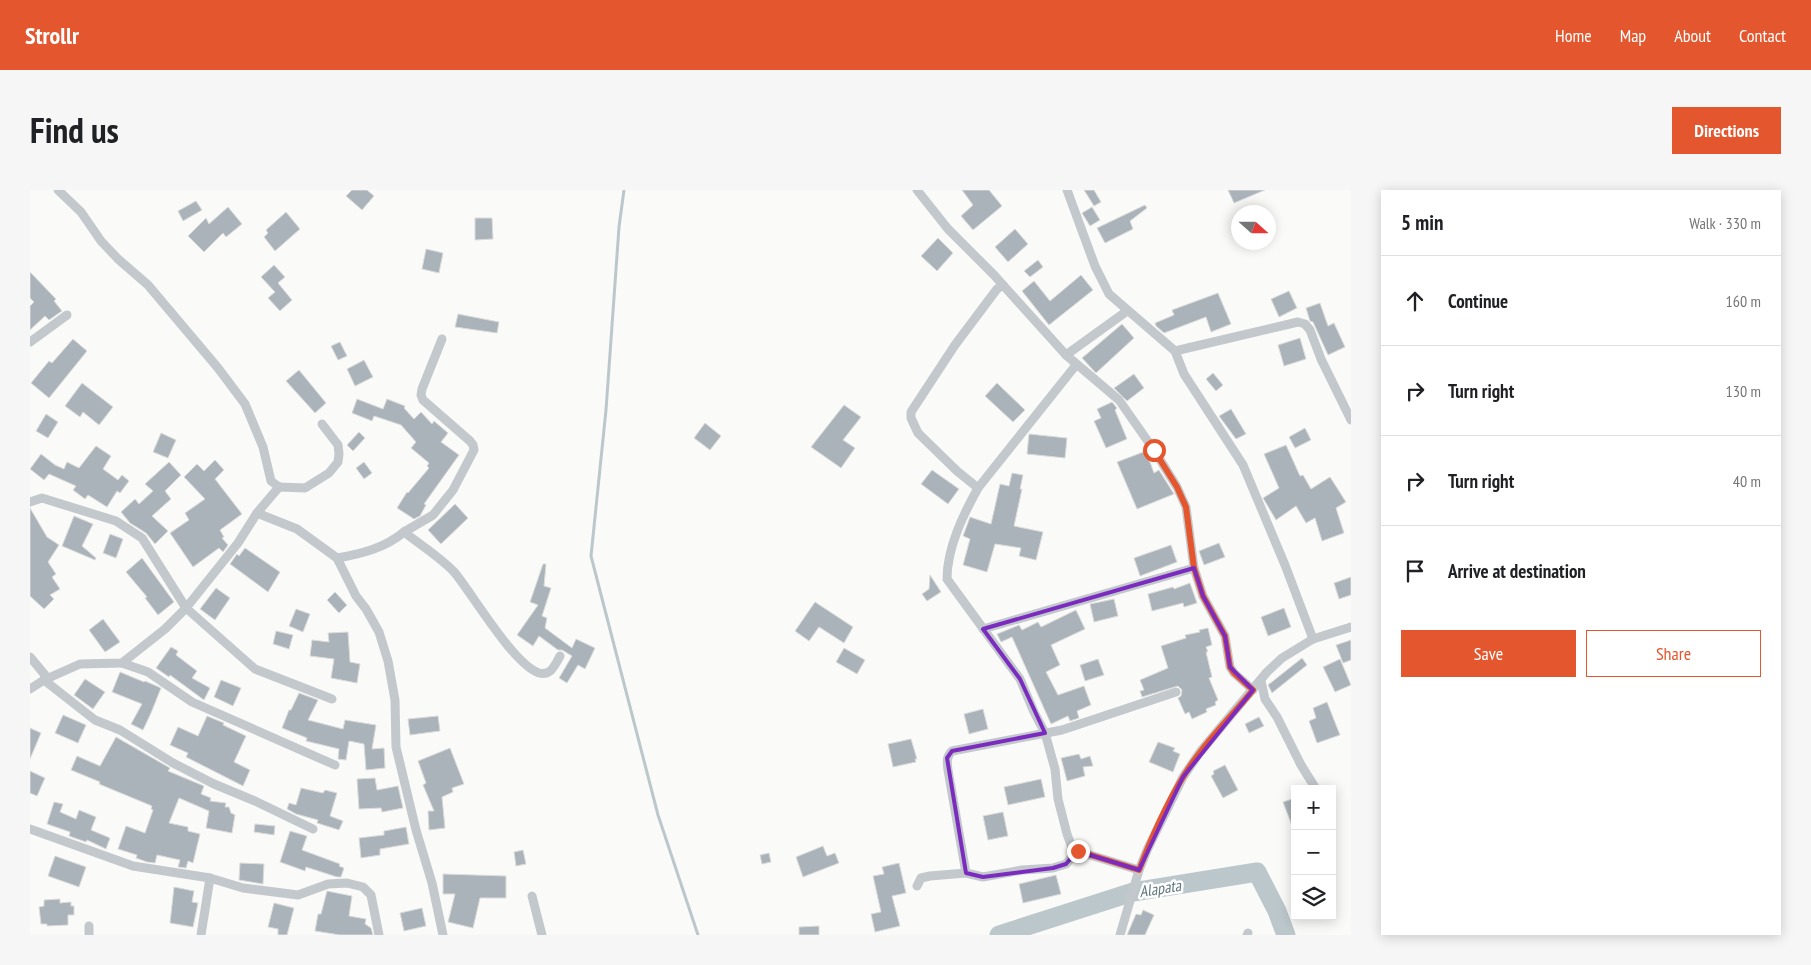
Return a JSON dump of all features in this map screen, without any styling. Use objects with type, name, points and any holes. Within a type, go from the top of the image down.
[{"type":"street","points":[[58,190],[81,212],[101,241],[112,253],[148,284],[245,404],[263,447],[271,481],[278,488],[305,488],[329,473],[338,462],[338,445],[322,424]]},
{"type":"street","points":[[917,190],[948,229],[1003,285],[1066,355],[1076,365],[1101,383],[1118,400],[1154,450],[1177,487],[1186,507],[1194,568],[1203,596],[1225,636],[1230,667],[1253,690]]},
{"type":"street","points":[[1069,191],[1091,257],[1109,294],[1175,351],[1184,374],[1243,465],[1286,565],[1313,639]]},
{"type":"street","points":[[978,488],[957,471],[918,432],[911,418],[911,412],[955,344],[997,289],[1003,285]]},
{"type":"street","points":[[1066,355],[1127,311]]},
{"type":"street","points":[[30,342],[67,315]]},
{"type":"street","points":[[1175,351],[1298,322],[1305,324],[1310,330],[1321,359],[1351,420]]},
{"type":"street","points":[[337,558],[365,553],[395,540],[404,532],[433,515],[453,490],[474,450],[470,441],[423,400],[421,395],[442,338]]},
{"type":"street","points":[[1076,365],[978,488],[960,526],[947,567],[947,579],[1020,679],[1045,733],[1055,769],[1058,799],[1071,845],[1078,851],[1139,870]]},
{"type":"street","points":[[122,663],[166,630],[186,608],[238,543],[257,513],[278,488]]},
{"type":"street","points":[[30,502],[42,498],[116,521],[142,538],[186,608],[255,669],[332,699]]},
{"type":"street","points":[[257,513],[297,528],[337,558],[356,596],[379,632],[388,661],[394,700],[396,747],[416,830],[432,883],[442,935]]},
{"type":"street","points":[[404,532],[454,572],[498,632],[519,658],[532,670],[548,673],[552,670],[560,656]]},
{"type":"street","points":[[983,629],[1194,568]]},
{"type":"street","points":[[1120,935],[1139,870],[1148,848],[1183,777],[1200,752],[1282,658],[1313,639],[1351,627]]},
{"type":"street","points":[[30,657],[44,675],[44,680],[95,720],[120,730],[214,784],[313,829]]},
{"type":"street","points":[[30,689],[44,680],[80,664],[122,663],[148,672],[192,702],[335,766]]},
{"type":"street","points":[[1261,680],[1265,699],[1278,717],[1301,765],[1314,785]]},
{"type":"street","points":[[966,874],[948,770],[947,758],[949,754],[1062,730],[1176,692]]},
{"type":"street","points":[[30,829],[134,866],[210,878],[243,888],[298,895],[328,884],[347,883],[363,887],[371,895],[379,935]]},
{"type":"street","points":[[917,886],[921,878],[930,876],[966,874],[983,877],[1022,870],[1053,868],[1066,864],[1078,851]]},
{"type":"street","points":[[202,935],[210,878]]},
{"type":"street","points":[[532,896],[542,935]]},
{"type":"highlighted area","points":[[1194,568],[1203,596],[1225,636],[1230,667],[1253,690],[1183,777],[1139,870],[1077,851],[1066,864],[1053,868],[983,877],[966,873],[947,758],[952,751],[1045,733],[1020,679],[983,629]]},
{"type":"building","points":[[352,190],[367,190],[374,196],[362,210],[346,196]]},
{"type":"building","points":[[962,190],[989,190],[1002,206],[973,230],[961,216],[973,205]]},
{"type":"building","points":[[1084,190],[1094,190],[1101,202],[1094,206]]},
{"type":"building","points":[[1228,190],[1265,190],[1234,203]]},
{"type":"building","points":[[196,201],[202,210],[183,221],[178,211]]},
{"type":"building","points":[[1145,205],[1147,208],[1130,221],[1133,229],[1105,243],[1097,228]]},
{"type":"building","points":[[228,207],[242,224],[226,237],[223,233],[204,252],[188,236],[206,218],[209,224]]},
{"type":"building","points":[[1092,207],[1100,220],[1090,226],[1082,213]]},
{"type":"building","points":[[286,212],[300,229],[275,251],[264,237],[268,233],[266,230]]},
{"type":"building","points":[[475,218],[492,218],[493,239],[475,240]]},
{"type":"building","points":[[1015,229],[1028,244],[1008,262],[995,247]]},
{"type":"building","points":[[938,238],[953,253],[937,271],[921,256]]},
{"type":"building","points":[[426,249],[443,253],[439,273],[422,269]]},
{"type":"building","points":[[1038,260],[1043,267],[1030,277],[1024,271]]},
{"type":"building","points":[[274,265],[285,277],[278,283],[292,300],[280,311],[268,298],[275,292],[261,277]]},
{"type":"building","points":[[30,272],[56,299],[54,301],[62,311],[49,320],[45,316],[30,330],[30,306],[34,302],[30,298]]},
{"type":"building","points":[[1081,275],[1093,290],[1049,325],[1022,291],[1034,281],[1050,301]]},
{"type":"building","points":[[1289,291],[1297,308],[1279,317],[1271,299]]},
{"type":"building","points":[[1218,293],[1231,324],[1211,332],[1206,317],[1164,333],[1156,326],[1155,323],[1174,315],[1172,310]]},
{"type":"building","points":[[1320,303],[1328,326],[1334,323],[1345,347],[1328,355],[1313,322],[1310,321],[1306,308]]},
{"type":"building","points":[[458,314],[499,322],[497,333],[455,327]]},
{"type":"building","points":[[1122,324],[1134,338],[1096,373],[1082,358]]},
{"type":"building","points":[[1300,338],[1306,359],[1284,366],[1278,345]]},
{"type":"building","points":[[73,339],[87,351],[49,398],[31,383],[49,361],[52,363]]},
{"type":"building","points":[[340,342],[347,356],[338,360],[331,346]]},
{"type":"building","points":[[364,360],[373,377],[355,386],[347,369]]},
{"type":"building","points":[[299,370],[326,403],[315,413],[286,381]]},
{"type":"building","points":[[1213,373],[1223,385],[1216,391],[1206,379]]},
{"type":"building","points":[[1134,374],[1144,388],[1127,401],[1114,388]]},
{"type":"building","points":[[82,383],[113,407],[99,425],[83,412],[80,417],[65,406]]},
{"type":"building","points":[[997,383],[1025,410],[1013,422],[985,396]]},
{"type":"building","points":[[357,399],[383,409],[387,399],[405,406],[404,408],[414,419],[421,412],[432,424],[434,421],[448,433],[441,442],[459,455],[424,504],[426,505],[420,516],[414,519],[397,508],[407,492],[429,468],[427,466],[429,463],[411,448],[416,442],[401,425],[374,416],[372,421],[352,413]]},
{"type":"building","points":[[1112,402],[1117,408],[1115,410],[1127,439],[1106,448],[1094,421],[1101,418],[1097,409]]},
{"type":"building","points":[[844,405],[861,417],[843,440],[855,448],[841,468],[811,447]]},
{"type":"building","points":[[1231,409],[1246,434],[1236,439],[1219,416]]},
{"type":"building","points":[[46,414],[58,422],[48,438],[36,431]]},
{"type":"building","points":[[705,423],[721,436],[710,450],[694,438]]},
{"type":"building","points":[[1305,428],[1311,440],[1295,448],[1289,437]]},
{"type":"building","points":[[359,432],[365,438],[353,451],[347,445]]},
{"type":"building","points":[[161,433],[176,440],[168,458],[153,452]]},
{"type":"building","points":[[1029,434],[1067,438],[1065,458],[1027,454]]},
{"type":"building","points":[[1286,445],[1300,476],[1303,475],[1311,489],[1330,477],[1346,502],[1336,508],[1344,533],[1322,541],[1315,518],[1306,523],[1296,506],[1276,520],[1263,498],[1279,488],[1264,454]]},
{"type":"building","points":[[96,446],[111,456],[103,469],[118,480],[122,475],[129,481],[120,493],[117,491],[107,507],[88,495],[85,499],[73,490],[76,486],[49,474],[44,480],[30,469],[41,454],[55,465],[64,469],[67,462],[79,468]]},
{"type":"building","points":[[1146,451],[1154,473],[1159,470],[1174,494],[1137,509],[1117,462]]},
{"type":"building","points":[[215,460],[224,470],[215,479],[242,514],[220,530],[224,537],[222,538],[228,545],[223,552],[219,548],[193,567],[170,533],[189,520],[185,513],[205,499],[184,477],[197,464],[204,471]]},
{"type":"building","points":[[169,462],[181,475],[165,491],[171,499],[152,516],[168,531],[155,544],[146,533],[130,523],[121,512],[135,499],[139,504],[153,491],[145,484]]},
{"type":"building","points":[[364,462],[372,473],[364,479],[356,468]]},
{"type":"building","points":[[932,470],[959,489],[948,504],[921,484]]},
{"type":"building","points":[[1012,473],[1023,475],[1014,526],[1043,532],[1036,560],[1019,556],[1021,548],[995,544],[987,572],[963,565],[970,539],[963,536],[970,517],[991,524],[1000,484],[1009,486]]},
{"type":"building","points":[[455,504],[468,518],[441,544],[428,530]]},
{"type":"building","points":[[30,508],[47,537],[59,545],[48,562],[56,574],[52,577],[60,589],[50,595],[54,599],[44,609],[30,596]]},
{"type":"building","points":[[74,516],[93,524],[82,546],[96,558],[95,560],[62,546]]},
{"type":"building","points":[[110,534],[123,539],[116,558],[103,553]]},
{"type":"building","points":[[1219,543],[1225,557],[1204,565],[1199,551]]},
{"type":"building","points":[[1171,545],[1177,562],[1140,576],[1134,558]]},
{"type":"building","points":[[245,548],[280,572],[268,592],[230,564],[237,554],[239,556]]},
{"type":"building","points":[[142,558],[174,602],[158,615],[145,598],[147,597],[126,572]]},
{"type":"building","points":[[543,564],[546,564],[544,586],[551,588],[542,616],[547,618],[545,628],[572,648],[576,639],[595,648],[585,669],[578,665],[567,683],[559,678],[572,656],[562,650],[558,650],[539,636],[533,646],[517,635],[538,605],[530,602]]},
{"type":"building","points":[[930,575],[941,592],[927,601],[922,594],[929,589]]},
{"type":"building","points":[[1351,577],[1351,595],[1339,599],[1334,583]]},
{"type":"building","points":[[1190,583],[1197,603],[1184,607],[1183,603],[1152,611],[1148,594],[1173,587],[1174,589]]},
{"type":"building","points":[[216,588],[230,598],[215,620],[200,609]]},
{"type":"building","points":[[335,592],[347,605],[339,613],[327,600]]},
{"type":"building","points":[[1114,599],[1118,616],[1094,622],[1090,604]]},
{"type":"building","points":[[815,602],[853,627],[844,643],[819,627],[809,641],[795,631]]},
{"type":"building","points":[[1284,608],[1291,627],[1268,636],[1261,617]]},
{"type":"building","points":[[296,609],[310,614],[303,632],[289,626]]},
{"type":"building","points":[[1076,610],[1085,629],[1051,645],[1060,665],[1046,672],[1058,695],[1084,686],[1091,705],[1077,711],[1079,718],[1070,721],[1068,716],[1051,724],[1012,637],[1001,642],[997,634],[1019,625],[1022,630],[1038,622],[1041,627]]},
{"type":"building","points":[[103,619],[120,642],[105,652],[89,630]]},
{"type":"building","points":[[1208,628],[1212,645],[1206,647],[1208,652],[1206,652],[1212,677],[1209,678],[1218,700],[1215,702],[1216,705],[1206,709],[1207,712],[1192,719],[1189,712],[1185,714],[1178,698],[1181,696],[1182,690],[1178,686],[1142,697],[1140,691],[1144,690],[1140,680],[1168,668],[1161,646],[1186,638],[1185,635]]},
{"type":"building","points":[[276,631],[293,635],[289,649],[273,644]]},
{"type":"building","points":[[348,632],[350,662],[360,664],[357,683],[331,678],[334,659],[310,656],[312,640],[329,642],[328,633]]},
{"type":"building","points":[[1351,640],[1351,660],[1343,663],[1336,645]]},
{"type":"building","points":[[171,647],[178,651],[176,655],[197,671],[192,678],[210,688],[204,700],[170,675],[169,677],[156,668]]},
{"type":"building","points":[[844,648],[865,660],[857,674],[836,662]]},
{"type":"building","points":[[1302,658],[1307,665],[1272,693],[1268,685]]},
{"type":"building","points":[[1098,659],[1104,675],[1085,681],[1080,665]]},
{"type":"building","points":[[1340,659],[1351,685],[1335,692],[1323,667]]},
{"type":"building","points":[[120,672],[161,688],[143,730],[131,724],[142,704],[112,692]]},
{"type":"building","points":[[85,679],[105,692],[93,709],[74,695]]},
{"type":"building","points":[[221,680],[241,688],[233,706],[214,697]]},
{"type":"building","points":[[299,693],[318,700],[308,720],[343,729],[345,720],[376,725],[372,749],[384,748],[385,768],[366,770],[364,744],[349,741],[346,760],[338,759],[339,749],[306,741],[307,738],[282,728],[289,710],[291,710]]},
{"type":"building","points":[[1327,702],[1340,735],[1317,743],[1309,721],[1316,718],[1313,708]]},
{"type":"building","points":[[983,709],[988,729],[969,734],[964,714]]},
{"type":"building","points":[[63,715],[86,725],[78,743],[55,733]]},
{"type":"building","points":[[207,716],[224,723],[223,725],[246,736],[234,762],[250,770],[243,786],[186,757],[188,753],[170,745],[178,727],[198,736]]},
{"type":"building","points":[[438,716],[440,731],[410,735],[408,719]]},
{"type":"building","points":[[1259,717],[1264,726],[1249,733],[1245,724]]},
{"type":"building","points":[[30,728],[41,733],[30,759]]},
{"type":"building","points":[[116,737],[170,768],[168,771],[204,786],[201,794],[211,798],[210,801],[226,803],[225,807],[229,807],[231,813],[235,815],[232,833],[206,828],[209,811],[179,798],[169,823],[188,827],[188,831],[200,834],[193,863],[188,861],[186,868],[178,867],[180,860],[157,855],[155,863],[147,862],[136,858],[137,855],[118,849],[126,826],[145,833],[153,810],[151,809],[152,806],[71,770],[77,756],[100,766]]},
{"type":"building","points":[[911,739],[917,759],[915,759],[916,762],[893,767],[888,744]]},
{"type":"building","points":[[1158,742],[1175,748],[1173,751],[1180,754],[1173,772],[1149,762]]},
{"type":"building","points":[[450,748],[464,784],[452,788],[453,792],[442,797],[445,828],[429,830],[428,811],[434,811],[423,785],[426,783],[418,761]]},
{"type":"building","points":[[1079,754],[1081,759],[1090,756],[1093,766],[1083,767],[1085,776],[1067,781],[1061,758]]},
{"type":"building","points":[[1225,765],[1238,790],[1223,798],[1211,776],[1214,774],[1213,771]]},
{"type":"building","points":[[30,771],[45,778],[37,796],[30,793]]},
{"type":"building","points":[[375,778],[377,790],[398,786],[403,808],[382,812],[381,808],[359,809],[357,779]]},
{"type":"building","points":[[1041,779],[1045,797],[1008,805],[1004,787]]},
{"type":"building","points":[[301,788],[323,793],[325,790],[337,793],[330,816],[343,821],[339,830],[317,823],[318,820],[296,814],[287,809],[289,803],[296,805]]},
{"type":"building","points":[[1291,799],[1291,823],[1283,802]]},
{"type":"building","points":[[54,802],[63,804],[60,812],[76,819],[79,810],[96,817],[91,830],[110,838],[106,849],[87,840],[86,842],[69,836],[70,832],[47,824]]},
{"type":"building","points":[[1003,812],[1008,836],[988,840],[983,816]]},
{"type":"building","points":[[255,824],[275,826],[274,835],[254,832]]},
{"type":"building","points":[[406,827],[409,844],[380,849],[380,855],[361,858],[359,838],[384,835],[384,831]]},
{"type":"building","points":[[290,831],[307,836],[302,850],[340,864],[339,866],[344,868],[341,877],[306,867],[305,871],[280,862]]},
{"type":"building","points":[[823,846],[827,856],[835,853],[839,863],[803,877],[796,857]]},
{"type":"building","points":[[523,850],[526,864],[516,866],[514,852]]},
{"type":"building","points":[[769,853],[771,862],[762,864],[760,855]]},
{"type":"building","points":[[55,856],[86,867],[79,887],[48,876]]},
{"type":"building","points":[[240,863],[264,864],[263,884],[239,880]]},
{"type":"building","points":[[899,863],[906,893],[892,896],[900,926],[875,932],[871,914],[881,912],[873,876],[884,874],[882,867]]},
{"type":"building","points":[[443,874],[506,876],[506,898],[480,898],[473,928],[448,922],[455,894],[443,894]]},
{"type":"building","points":[[1056,875],[1061,894],[1023,903],[1019,884]]},
{"type":"building","points":[[174,887],[194,891],[192,902],[198,903],[193,927],[170,923]]},
{"type":"building","points":[[327,891],[352,896],[349,916],[366,919],[365,924],[371,928],[373,935],[340,935],[315,931],[318,914],[321,914]]},
{"type":"building","points":[[60,899],[60,903],[71,902],[71,906],[74,906],[74,915],[68,915],[68,925],[47,926],[47,924],[41,924],[39,907],[44,906],[44,900]]},
{"type":"building","points":[[274,903],[294,908],[287,935],[278,935],[278,929],[268,927]]},
{"type":"building","points":[[422,908],[426,926],[404,931],[400,913]]},
{"type":"building","points":[[1143,910],[1154,915],[1145,935],[1127,935],[1136,914],[1141,915]]},
{"type":"building","points":[[819,926],[819,935],[799,935],[799,927]]},
{"type":"waterway","points":[[624,190],[619,227],[606,410],[591,556],[658,815],[698,935]]},
{"type":"waterway","name":"Alapata","points":[[999,935],[1133,892],[1257,872],[1277,911],[1286,935]]},
{"type":"route","points":[[1078,851],[1139,870],[1183,777],[1200,752],[1253,690],[1230,667],[1225,636],[1203,596],[1194,568],[1186,507],[1177,487],[1154,450]]}]
